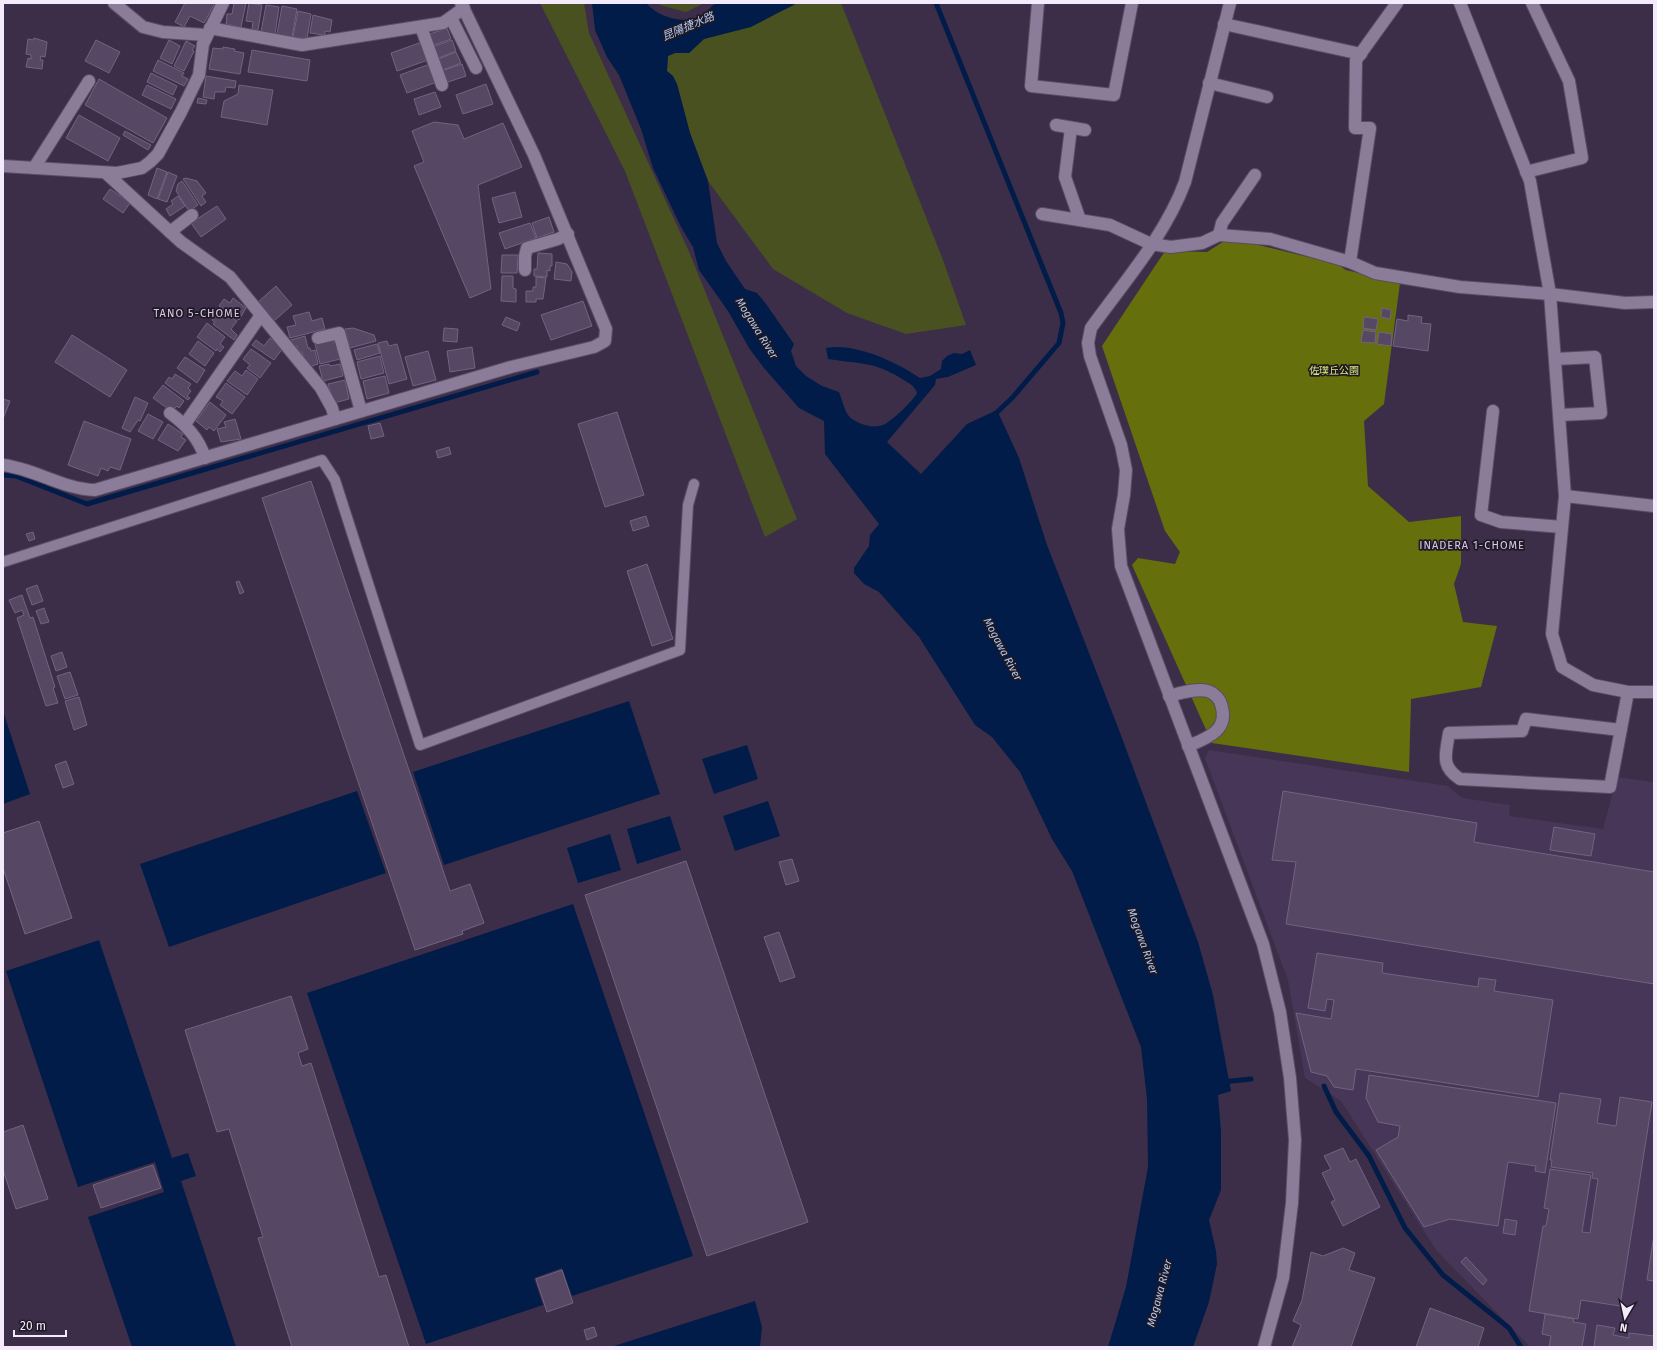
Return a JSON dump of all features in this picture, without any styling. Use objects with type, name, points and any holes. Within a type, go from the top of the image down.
[{"type":"street","points":[[3,465],[25,470],[82,490],[95,490],[518,365],[594,348],[605,340],[606,329],[568,234],[534,155],[463,5],[451,18],[443,23],[302,45],[208,32],[163,32],[143,27],[114,3]]},
{"type":"street","points":[[3,166],[106,173],[117,173],[142,168],[158,154],[199,75],[203,44],[223,3]]},
{"type":"street","points":[[1038,3],[1031,86],[1114,95],[1132,3]]},
{"type":"street","points":[[1230,3],[1185,182],[1177,202],[1151,244],[1091,328],[1088,343],[1090,356],[1121,445],[1126,470],[1124,495],[1118,529],[1121,566],[1263,944],[1280,1012],[1290,1078],[1295,1140],[1292,1203],[1284,1278],[1264,1347]]},
{"type":"street","points":[[1350,262],[1370,128],[1355,128],[1356,60],[1397,3]]},
{"type":"street","points":[[1460,3],[1530,181],[1550,294],[1565,496],[1552,634],[1562,667],[1593,685],[1628,692],[1654,692]]},
{"type":"street","points":[[1526,172],[1582,158],[1570,81],[1532,3]]},
{"type":"street","points":[[451,18],[476,68]]},
{"type":"street","points":[[1224,24],[1360,54]]},
{"type":"street","points":[[421,27],[442,85]]},
{"type":"street","points":[[34,168],[89,81]]},
{"type":"street","points":[[1209,83],[1267,97]]},
{"type":"street","points":[[1056,125],[1085,130]]},
{"type":"street","points":[[1071,128],[1065,177],[1080,220]]},
{"type":"street","points":[[106,173],[170,232],[199,256],[230,277],[321,388],[332,408],[335,419]]},
{"type":"street","points":[[1220,235],[1222,223],[1255,175]]},
{"type":"street","points":[[1042,214],[1110,225],[1151,244],[1171,247],[1202,243],[1220,235],[1270,239],[1350,262],[1375,273],[1460,287],[1550,294],[1625,303],[1654,302]]},
{"type":"street","points":[[170,232],[192,215]]},
{"type":"street","points":[[525,270],[525,256],[527,248],[568,234]]},
{"type":"street","points":[[185,424],[261,315]]},
{"type":"street","points":[[318,338],[337,328],[361,411]]},
{"type":"street","points":[[1556,359],[1595,357],[1600,413],[1560,415]]},
{"type":"street","points":[[1493,411],[1480,516],[1500,522],[1562,527]]},
{"type":"street","points":[[170,413],[185,424],[202,446],[205,458]]},
{"type":"street","points":[[1565,496],[1654,506]]},
{"type":"street","points":[[1169,696],[1195,690],[1209,692],[1220,700],[1224,712],[1221,725],[1208,738],[1188,746]]},
{"type":"street","points":[[1621,730],[1526,719],[1522,731],[1449,733],[1445,757],[1450,772],[1460,779],[1610,787],[1621,730],[1628,692]]},
{"type":"lane","points":[[3,562],[322,460],[336,480],[420,745],[680,650],[688,505],[694,484]]},
{"type":"shaded area","points":[[1209,750],[1448,786],[1462,798],[1510,805],[1509,816],[1603,829],[1617,777],[1653,782],[1654,774],[1654,1347],[1530,1347],[1436,1250],[1341,1101],[1305,1078],[1288,980],[1205,758]]},
{"type":"green space","points":[[540,3],[584,3],[589,33],[690,254],[797,519],[765,537],[625,171]]},
{"type":"green space","points":[[659,3],[704,3],[686,12],[660,5]]},
{"type":"green space","points":[[797,3],[841,3],[943,260],[966,325],[906,334],[847,313],[773,269],[708,181],[690,133],[677,84],[667,71],[668,56],[675,53],[689,53],[704,39],[789,8]]},
{"type":"green space","name":"佐璞丘公園","points":[[1229,238],[1337,264],[1346,270],[1400,283],[1384,404],[1364,421],[1368,486],[1409,522],[1461,516],[1461,564],[1454,584],[1463,622],[1497,626],[1481,687],[1411,699],[1409,772],[1212,743],[1132,565],[1138,558],[1175,564],[1180,552],[1165,531],[1102,346],[1165,251],[1207,252]]},
{"type":"water","points":[[592,3],[646,3],[658,13],[674,19],[682,20],[697,18],[716,3],[797,3],[751,27],[704,39],[689,53],[675,53],[668,56],[667,71],[673,76],[677,84],[690,133],[708,181],[717,243],[726,261],[745,289],[757,293],[794,344],[791,351],[796,366],[806,376],[822,386],[839,392],[848,415],[855,421],[864,425],[879,426],[887,423],[907,406],[917,393],[916,390],[913,386],[883,369],[866,364],[828,359],[826,348],[849,348],[875,355],[900,366],[920,378],[930,376],[941,369],[942,361],[947,356],[954,353],[962,354],[970,350],[976,365],[948,377],[936,379],[935,385],[887,442],[921,474],[967,424],[997,410],[1019,458],[1047,545],[1119,730],[1198,942],[1213,995],[1231,1091],[1218,1095],[1221,1131],[1221,1190],[1209,1220],[1216,1251],[1217,1264],[1209,1302],[1193,1347],[1108,1347],[1126,1287],[1148,1167],[1147,1099],[1141,1047],[1072,871],[1052,839],[1020,772],[992,737],[975,725],[919,637],[879,592],[864,584],[854,573],[854,568],[869,546],[870,535],[879,524],[825,454],[824,421],[799,408],[764,368],[749,348],[728,311],[699,270],[693,247],[681,227],[653,168],[641,129],[619,75],[607,57],[595,30]]},
{"type":"water","points":[[629,701],[660,794],[444,865],[413,772]]},
{"type":"water","points":[[3,711],[30,794],[3,804]]},
{"type":"water","points":[[747,745],[758,779],[714,794],[702,759]]},
{"type":"water","points":[[357,791],[386,873],[169,947],[140,864]]},
{"type":"water","points":[[768,801],[780,836],[735,851],[723,816]]},
{"type":"water","points":[[670,816],[681,850],[637,864],[627,829]]},
{"type":"water","points":[[610,834],[621,870],[578,883],[567,848]]},
{"type":"water","points":[[573,904],[693,1256],[572,1296],[562,1268],[534,1278],[543,1305],[426,1344],[307,993]]},
{"type":"water","points":[[99,940],[172,1158],[188,1153],[196,1176],[181,1181],[236,1347],[132,1347],[88,1217],[164,1192],[155,1162],[78,1187],[6,971]]},
{"type":"water","points":[[755,1301],[762,1327],[760,1347],[611,1347]]},
{"type":"building","points":[[185,3],[215,3],[204,23],[190,16],[184,27],[175,22]]},
{"type":"building","points":[[234,3],[246,3],[241,27],[226,24],[227,14],[232,14]]},
{"type":"building","points":[[249,3],[262,5],[258,30],[252,29],[253,22],[246,21]]},
{"type":"building","points":[[266,5],[279,7],[275,34],[261,32]]},
{"type":"building","points":[[282,6],[297,9],[292,37],[277,34]]},
{"type":"building","points":[[298,11],[311,14],[307,39],[293,37]]},
{"type":"building","points":[[313,15],[332,20],[330,32],[325,31],[325,35],[310,33]]},
{"type":"building","points":[[447,28],[451,39],[431,46],[427,35]]},
{"type":"building","points":[[34,38],[47,42],[45,57],[41,56],[40,60],[43,60],[42,69],[26,67],[28,58],[31,59],[31,55],[26,54],[28,39],[33,40]]},
{"type":"building","points":[[96,40],[120,52],[109,73],[85,61]]},
{"type":"building","points":[[169,40],[180,46],[172,64],[160,58]]},
{"type":"building","points":[[452,40],[456,51],[436,59],[432,47]]},
{"type":"building","points":[[186,41],[195,46],[184,71],[174,66]]},
{"type":"building","points":[[422,42],[428,60],[397,71],[391,53]]},
{"type":"building","points":[[223,47],[235,49],[234,51],[244,53],[240,74],[209,69],[213,48],[223,49]]},
{"type":"building","points":[[252,50],[310,60],[307,81],[248,72]]},
{"type":"building","points":[[456,52],[461,63],[440,71],[436,60]]},
{"type":"building","points":[[158,60],[184,73],[182,76],[188,79],[184,86],[153,71]]},
{"type":"building","points":[[430,64],[437,82],[407,93],[400,75]]},
{"type":"building","points":[[462,64],[466,76],[445,83],[441,71]]},
{"type":"building","points":[[151,73],[177,86],[173,95],[147,82]]},
{"type":"building","points":[[206,76],[236,81],[235,88],[226,87],[225,92],[215,92],[214,99],[203,97]]},
{"type":"building","points":[[99,79],[167,118],[153,143],[85,105]]},
{"type":"building","points":[[486,84],[493,104],[463,114],[456,95]]},
{"type":"building","points":[[147,85],[176,99],[171,109],[142,95]]},
{"type":"building","points":[[239,85],[273,90],[267,125],[221,117],[224,101],[238,94]]},
{"type":"building","points":[[435,92],[441,107],[419,115],[414,99]]},
{"type":"building","points":[[198,98],[207,100],[206,104],[197,103]]},
{"type":"building","points":[[79,115],[120,138],[108,161],[66,138]]},
{"type":"building","points":[[434,122],[458,125],[464,139],[503,123],[522,167],[478,185],[491,289],[470,298],[414,166],[424,162],[412,131]]},
{"type":"building","points":[[125,131],[151,145],[148,150],[123,135]]},
{"type":"building","points":[[157,168],[167,172],[157,199],[148,195]]},
{"type":"building","points":[[168,172],[177,176],[167,202],[158,199]]},
{"type":"building","points":[[186,178],[197,181],[206,193],[202,196],[206,202],[201,206],[183,179]]},
{"type":"building","points":[[182,181],[198,205],[189,211],[176,191],[178,184]]},
{"type":"building","points":[[110,189],[130,203],[123,213],[103,199]]},
{"type":"building","points":[[515,192],[522,217],[499,223],[492,198]]},
{"type":"building","points":[[178,196],[185,206],[170,216],[166,209],[173,204],[171,201]]},
{"type":"building","points":[[217,206],[226,219],[201,237],[191,223]]},
{"type":"building","points":[[549,217],[554,232],[537,238],[532,223]]},
{"type":"building","points":[[530,223],[536,238],[505,249],[499,233]]},
{"type":"building","points":[[538,253],[552,254],[552,266],[550,266],[550,271],[547,270],[547,277],[534,276],[534,269],[537,269]]},
{"type":"building","points":[[502,255],[518,255],[517,273],[501,273]]},
{"type":"building","points":[[556,262],[567,264],[572,272],[571,281],[554,279]]},
{"type":"building","points":[[502,276],[513,276],[513,288],[516,289],[516,302],[501,301]]},
{"type":"building","points":[[536,277],[546,278],[543,299],[536,299],[536,302],[526,302],[526,291],[533,291],[533,287],[536,287]]},
{"type":"building","points":[[276,286],[292,305],[274,321],[258,302]]},
{"type":"building","points":[[233,298],[246,308],[239,320],[219,306],[224,299],[230,303]]},
{"type":"building","points":[[583,301],[592,326],[551,340],[541,315]]},
{"type":"building","points":[[1382,308],[1391,310],[1390,319],[1381,317]]},
{"type":"building","points":[[220,309],[237,321],[231,329],[237,335],[234,340],[213,324],[215,322],[212,320]]},
{"type":"building","points":[[309,312],[312,321],[322,318],[325,329],[290,338],[287,327],[296,325],[293,316]]},
{"type":"building","points":[[1408,315],[1422,317],[1421,323],[1431,324],[1428,351],[1393,346],[1397,319],[1408,321]]},
{"type":"building","points":[[506,317],[520,323],[517,331],[502,325]]},
{"type":"building","points":[[1364,317],[1378,319],[1376,330],[1363,328]]},
{"type":"building","points":[[207,323],[225,337],[220,344],[224,347],[220,352],[217,349],[216,351],[197,337]]},
{"type":"building","points":[[353,328],[374,335],[376,341],[350,348],[345,329]]},
{"type":"building","points":[[444,328],[458,329],[457,342],[443,341]]},
{"type":"building","points":[[1363,330],[1376,332],[1375,343],[1361,342]]},
{"type":"building","points":[[1379,332],[1392,334],[1391,346],[1377,344]]},
{"type":"building","points":[[72,335],[127,370],[110,397],[55,362]]},
{"type":"building","points":[[305,336],[308,348],[310,348],[311,351],[315,350],[318,364],[309,367],[308,362],[305,362],[302,352],[298,353],[297,346],[293,347],[291,340]]},
{"type":"building","points":[[270,338],[283,348],[274,360],[252,345],[256,340],[264,346]]},
{"type":"building","points":[[330,340],[336,343],[340,359],[320,364],[315,344]]},
{"type":"building","points":[[198,341],[214,353],[205,366],[189,354]]},
{"type":"building","points":[[387,341],[389,346],[397,344],[407,379],[389,384],[378,343]]},
{"type":"building","points":[[377,344],[380,353],[357,360],[354,350]]},
{"type":"building","points":[[472,347],[475,368],[450,372],[447,351]]},
{"type":"building","points":[[251,349],[271,363],[260,378],[247,368],[250,365],[243,359]]},
{"type":"building","points":[[428,351],[436,380],[413,386],[405,357]]},
{"type":"building","points":[[380,356],[384,373],[361,379],[357,362]]},
{"type":"building","points":[[185,357],[205,370],[197,383],[177,368]]},
{"type":"building","points":[[329,364],[330,366],[340,364],[343,376],[323,381],[319,366]]},
{"type":"building","points":[[246,370],[258,379],[247,395],[227,381],[235,371],[242,376]]},
{"type":"building","points":[[175,374],[191,384],[188,388],[191,391],[187,396],[190,398],[188,400],[165,383],[169,377],[172,379]]},
{"type":"building","points":[[385,376],[389,393],[367,399],[363,381]]},
{"type":"building","points":[[345,380],[349,399],[334,403],[328,384]]},
{"type":"building","points":[[226,383],[245,397],[232,414],[220,405],[223,401],[216,397]]},
{"type":"building","points":[[163,385],[184,401],[179,408],[177,406],[174,409],[169,406],[167,408],[153,398]]},
{"type":"building","points":[[135,397],[148,403],[140,421],[138,420],[130,432],[122,428]]},
{"type":"building","points":[[3,399],[10,401],[3,419]]},
{"type":"building","points":[[210,402],[226,415],[214,431],[209,427],[207,430],[196,421]]},
{"type":"building","points":[[617,412],[644,495],[605,507],[578,424]]},
{"type":"building","points":[[148,414],[163,422],[153,439],[138,431]]},
{"type":"building","points":[[235,419],[241,439],[221,442],[217,429],[226,427],[224,422]]},
{"type":"building","points":[[84,421],[131,439],[120,470],[110,467],[108,471],[101,468],[98,476],[68,465]]},
{"type":"building","points":[[380,423],[384,436],[371,439],[368,426]]},
{"type":"building","points":[[168,424],[183,434],[181,437],[186,440],[178,451],[158,440]]},
{"type":"building","points":[[449,447],[451,454],[438,458],[436,451]]},
{"type":"building","points":[[311,481],[450,891],[470,884],[484,923],[462,931],[463,934],[415,950],[262,498]]},
{"type":"building","points":[[646,516],[649,526],[633,531],[630,521]]},
{"type":"building","points":[[33,532],[35,539],[29,541],[26,534]]},
{"type":"building","points":[[647,564],[673,639],[652,646],[627,571]]},
{"type":"building","points":[[239,581],[244,592],[240,594],[236,582]]},
{"type":"building","points":[[37,585],[43,601],[32,605],[26,589]]},
{"type":"building","points":[[22,595],[30,618],[33,617],[55,687],[53,688],[58,703],[46,706],[17,618],[24,615],[22,610],[15,613],[9,600]]},
{"type":"building","points":[[44,608],[49,622],[41,624],[36,611]]},
{"type":"building","points":[[62,652],[67,667],[56,671],[51,656]]},
{"type":"building","points":[[70,672],[78,695],[65,699],[57,676]]},
{"type":"building","points":[[79,697],[87,725],[74,730],[65,701]]},
{"type":"building","points":[[66,761],[74,784],[63,788],[55,765]]},
{"type":"building","points":[[1283,791],[1477,823],[1474,842],[1654,872],[1654,984],[1286,924],[1296,862],[1272,860]]},
{"type":"building","points":[[39,821],[72,918],[25,934],[3,868],[3,833]]},
{"type":"building","points":[[1554,827],[1595,834],[1591,856],[1550,850]]},
{"type":"building","points":[[792,859],[799,881],[786,885],[779,862]]},
{"type":"building","points":[[686,861],[808,1222],[707,1256],[585,895]]},
{"type":"building","points":[[779,932],[795,977],[780,982],[764,937]]},
{"type":"building","points":[[1317,953],[1383,963],[1382,973],[1478,987],[1479,978],[1496,980],[1494,991],[1553,1000],[1538,1097],[1356,1069],[1353,1090],[1334,1087],[1327,1076],[1311,1072],[1296,1013],[1331,1019],[1334,1000],[1327,999],[1325,1011],[1308,1008]]},
{"type":"building","points":[[291,996],[308,1049],[298,1053],[302,1066],[311,1063],[379,1277],[386,1275],[409,1347],[292,1347],[258,1238],[263,1237],[229,1129],[217,1132],[185,1030]]},
{"type":"building","points":[[1369,1075],[1556,1103],[1545,1173],[1535,1171],[1536,1166],[1508,1162],[1498,1226],[1450,1219],[1424,1227],[1376,1150],[1398,1137],[1400,1126],[1378,1122],[1366,1098]]},
{"type":"building","points":[[1560,1093],[1601,1099],[1597,1123],[1616,1126],[1620,1097],[1652,1102],[1620,1306],[1581,1300],[1578,1319],[1529,1311],[1543,1226],[1546,1226],[1549,1209],[1544,1208],[1550,1169],[1591,1175],[1582,1232],[1590,1233],[1598,1179],[1592,1178],[1593,1173],[1551,1167],[1552,1160],[1550,1160]]},
{"type":"building","points":[[23,1125],[48,1199],[16,1209],[3,1170],[3,1132]]},
{"type":"building","points":[[1343,1148],[1350,1162],[1356,1159],[1380,1207],[1343,1226],[1331,1202],[1335,1200],[1322,1173],[1331,1169],[1324,1156]]},
{"type":"building","points":[[153,1165],[161,1188],[101,1208],[93,1185]]},
{"type":"building","points":[[1505,1219],[1517,1221],[1515,1235],[1503,1233]]},
{"type":"building","points":[[1654,1235],[1654,1281],[1647,1280]]},
{"type":"building","points":[[1343,1248],[1355,1253],[1349,1270],[1375,1278],[1351,1347],[1292,1347],[1301,1325],[1293,1321],[1302,1300],[1311,1252],[1323,1256]]},
{"type":"building","points":[[1466,1257],[1487,1280],[1483,1285],[1461,1262]]},
{"type":"building","points":[[562,1270],[573,1303],[547,1312],[536,1279]]},
{"type":"building","points":[[1430,1308],[1484,1328],[1478,1347],[1416,1347]]},
{"type":"building","points":[[1545,1314],[1574,1319],[1573,1322],[1586,1324],[1582,1347],[1549,1347],[1551,1336],[1542,1334]]},
{"type":"building","points":[[1597,1325],[1615,1328],[1613,1335],[1629,1338],[1629,1333],[1654,1336],[1654,1347],[1594,1347]]},
{"type":"building","points":[[594,1327],[597,1336],[587,1340],[584,1330]]},
{"type":"waterway","points":[[936,3],[1061,313],[1063,323],[1059,343],[1012,398],[993,416]]},
{"type":"waterway","points":[[3,475],[16,476],[87,504],[537,372]]},
{"type":"waterway","points":[[1222,1082],[1251,1079]]},
{"type":"waterway","points":[[1324,1086],[1336,1112],[1369,1156],[1405,1228],[1443,1275],[1509,1328],[1521,1347]]},
{"type":"district","name":"TANO 5-CHOME","points":[[197,313]]},
{"type":"district","name":"INADERA 1-CHOME","points":[[1472,545]]},
{"type":"water label","name":"昆陽捷水路","points":[[688,26]]},
{"type":"water label","name":"Mogawa River","points":[[757,328]]},
{"type":"water label","name":"Mogawa River","points":[[1003,649]]},
{"type":"water label","name":"Mogawa River","points":[[1143,941]]},
{"type":"water label","name":"Mogawa River","points":[[1159,1293]]}]
